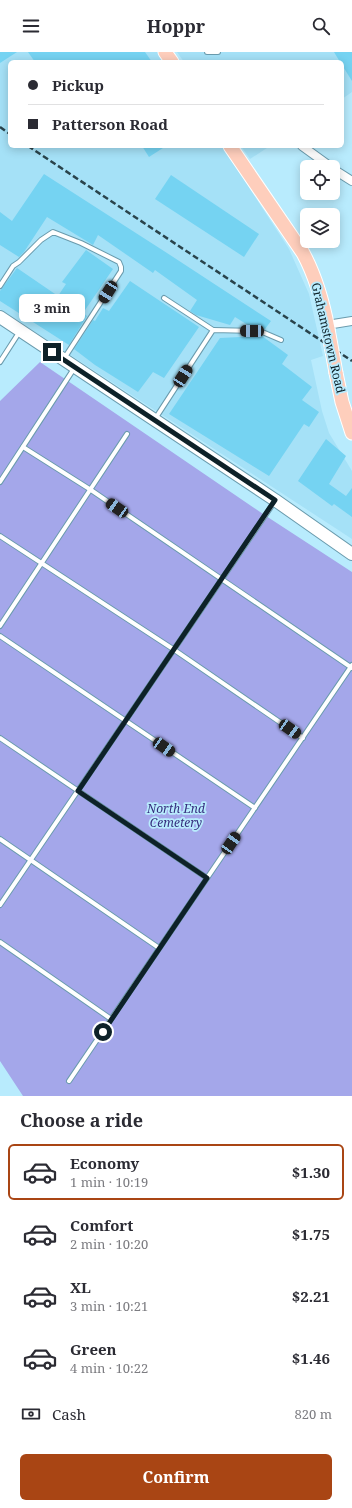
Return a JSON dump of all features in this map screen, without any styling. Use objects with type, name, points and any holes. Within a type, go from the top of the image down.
[{"type":"main road","name":"Grahamstown Road","points":[[231,148],[303,253],[318,287],[342,402],[352,433]]},
{"type":"street","points":[[305,148],[321,160]]},
{"type":"street","points":[[340,173],[352,181]]},
{"type":"street","points":[[0,317],[275,500],[352,554]]},
{"type":"street","points":[[327,327],[352,321]]},
{"type":"lane","points":[[207,52],[218,52]]},
{"type":"lane","points":[[0,286],[13,266],[41,240],[53,232],[81,243],[119,262],[122,267],[121,272],[63,359]]},
{"type":"lane","points":[[164,298],[213,330],[260,331],[281,340]]},
{"type":"lane","points":[[154,420],[213,330]]},
{"type":"lane","points":[[0,362],[20,331]]},
{"type":"lane","points":[[0,482],[75,367]]},
{"type":"lane","points":[[0,626],[127,434]]},
{"type":"lane","points":[[23,447],[90,490],[352,667],[69,1081]]},
{"type":"lane","points":[[0,906],[275,500]]},
{"type":"lane","points":[[0,536],[173,649],[303,738]]},
{"type":"lane","points":[[0,636],[255,808]]},
{"type":"lane","points":[[0,738],[207,878]]},
{"type":"lane","points":[[0,839],[160,948]]},
{"type":"lane","points":[[0,942],[111,1020]]},
{"type":"shaded area","points":[[0,52],[160,52],[165,60],[8,60],[8,148],[223,148],[289,249],[309,294],[323,356],[311,360],[322,411],[329,433],[352,471],[352,539],[0,309]]},
{"type":"shaded area","points":[[177,52],[352,52],[352,92],[344,98],[344,60],[183,60]]},
{"type":"shaded area","points":[[242,148],[267,148],[250,159]]},
{"type":"green space","name":"North End Cemetery","points":[[40,362],[266,516],[352,572],[352,1096],[23,1096],[0,1061],[0,401]]},
{"type":"building","points":[[0,52],[17,52],[0,63]]},
{"type":"building","points":[[28,52],[145,52],[151,60],[34,60]]},
{"type":"building","points":[[334,52],[352,52],[352,81],[344,68],[344,60],[339,60]]},
{"type":"building","points":[[143,148],[163,148],[149,157]]},
{"type":"building","points":[[44,174],[271,321],[265,329],[251,327],[235,317],[230,325],[196,315],[190,311],[197,300],[155,270],[153,273],[98,235],[93,245],[47,217],[24,252],[19,257],[0,245],[0,212],[12,221]]},
{"type":"building","points":[[171,175],[259,234],[244,257],[155,199]]},
{"type":"building","points":[[86,250],[113,269],[83,313],[87,316],[69,345],[0,301],[0,291],[17,268],[58,296],[66,284],[62,282]]},
{"type":"building","points":[[130,281],[199,327],[164,378],[153,372],[138,392],[95,365],[74,349],[93,320],[95,321],[103,308],[109,311]]},
{"type":"building","points":[[262,336],[288,355],[282,364],[312,387],[302,400],[319,412],[309,427],[304,424],[269,476],[169,414],[220,338]]},
{"type":"building","points":[[326,439],[346,456],[329,484],[346,496],[352,488],[352,517],[334,504],[332,506],[298,481]]},
{"type":"railway","points":[[0,127],[8,133]]},
{"type":"railway","points":[[31,148],[352,361]]},
{"type":"route","points":[[52,352],[275,500],[78,791],[207,878],[103,1032]]}]
